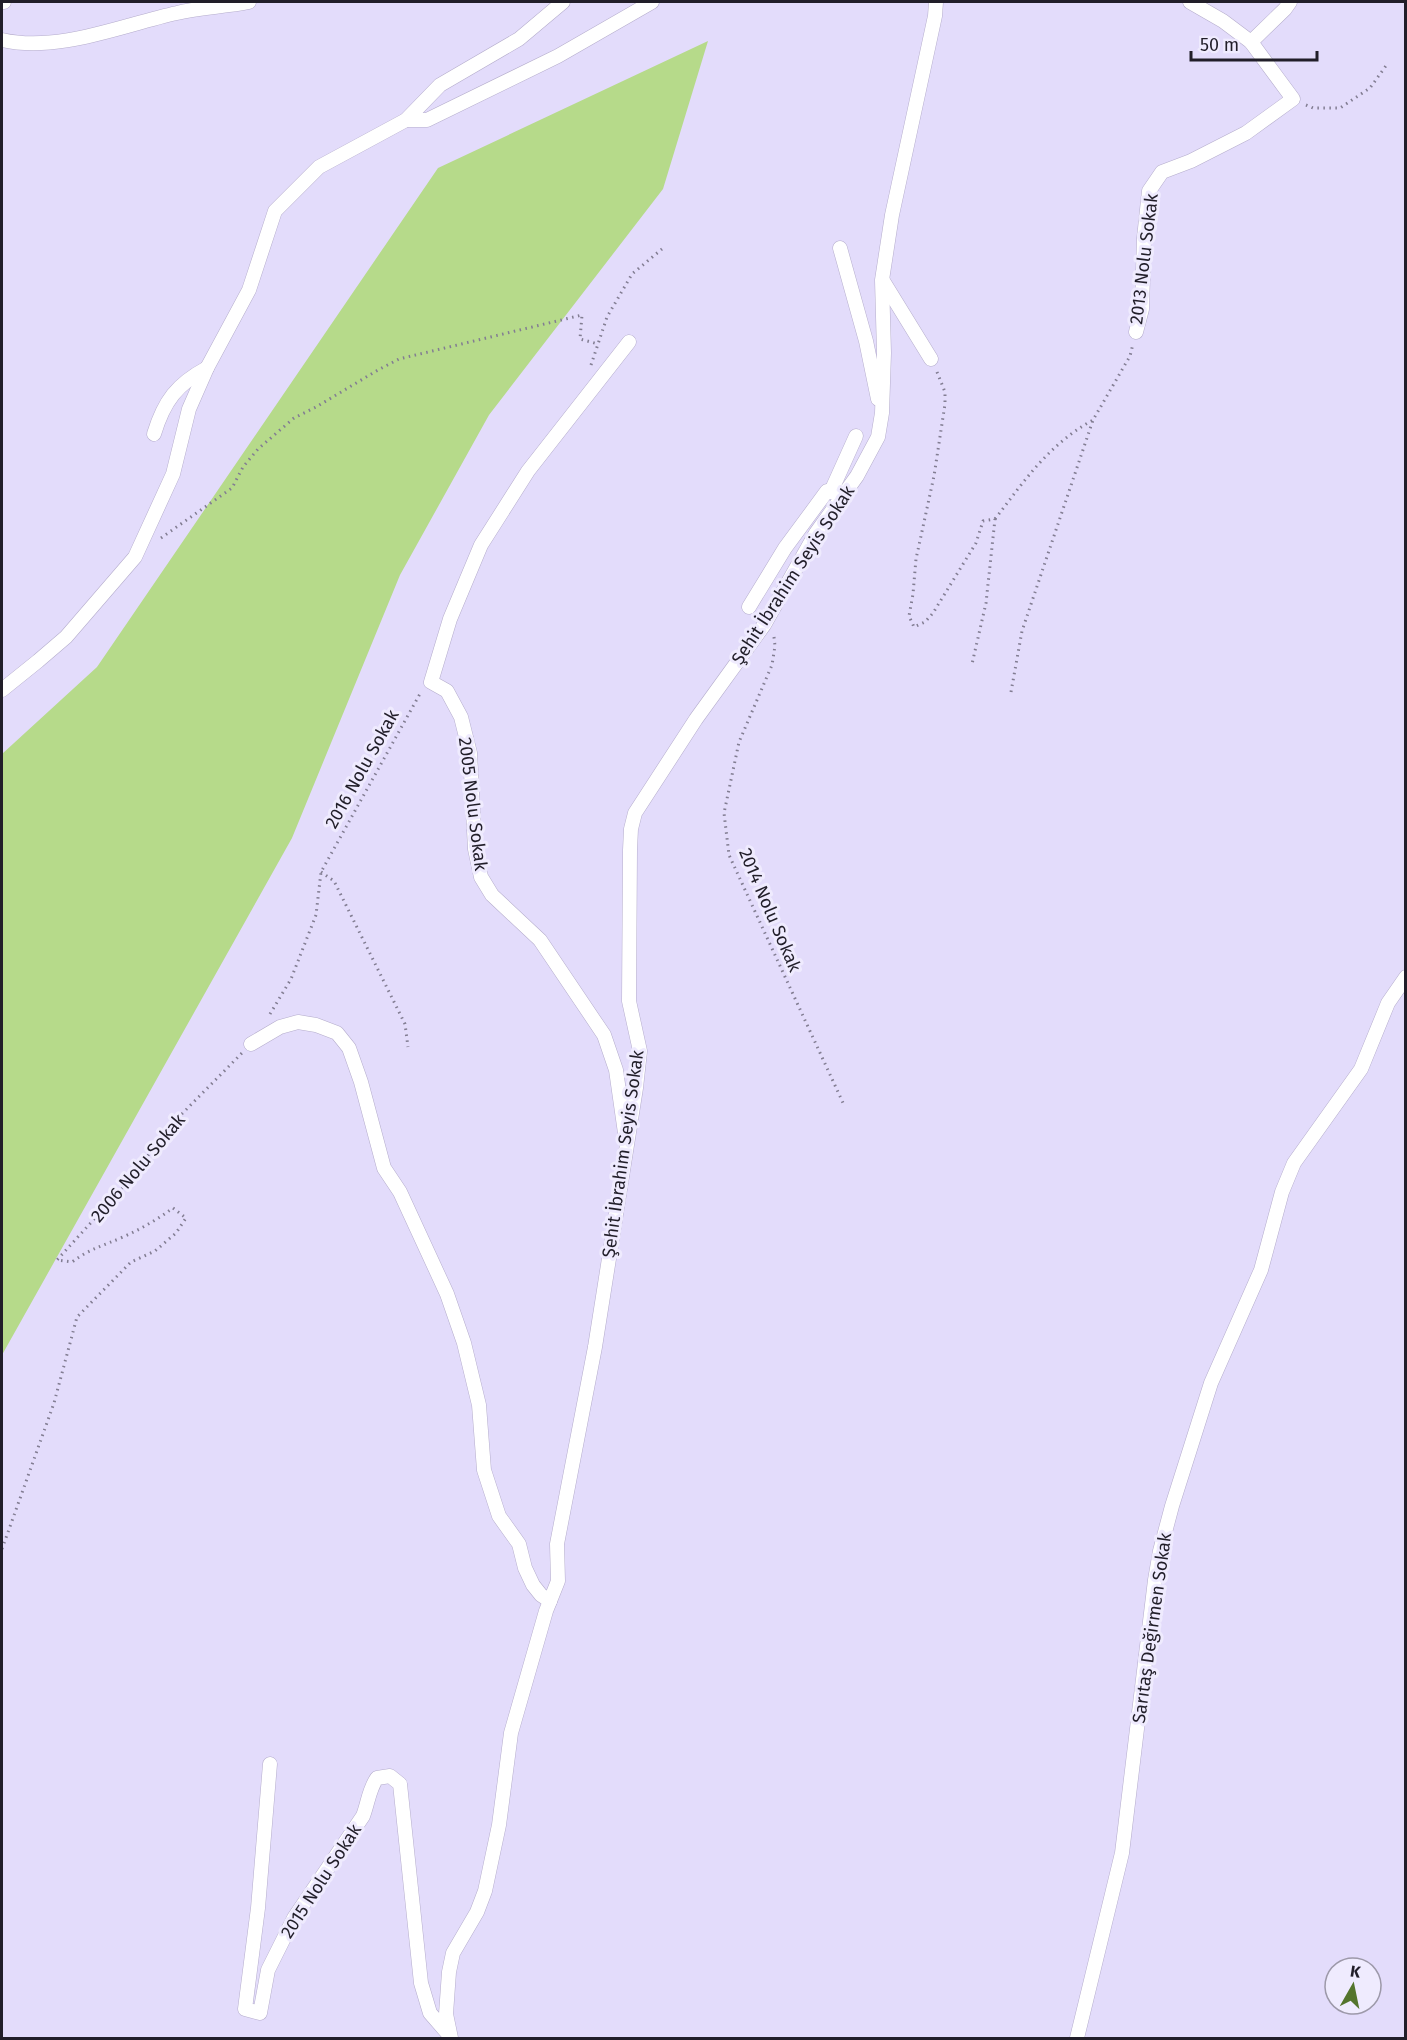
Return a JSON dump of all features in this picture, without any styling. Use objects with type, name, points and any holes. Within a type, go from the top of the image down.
[{"type":"street","points":[[2,40],[66,42],[178,12],[249,2]]},
{"type":"street","points":[[2,690],[66,637],[135,557],[173,474],[189,409],[207,368],[249,290],[275,211],[319,167],[406,120],[440,85],[519,39],[563,2]]},
{"type":"street","points":[[406,120],[427,120],[558,56],[652,2]]},
{"type":"street","name":"Şehit İbrahim Seyis Sokak","points":[[451,2038],[446,2014],[449,1972],[453,1953],[477,1912],[485,1891],[499,1824],[511,1733],[558,1581],[557,1544],[595,1347],[627,1147],[640,1051],[629,1001],[631,829],[635,813],[696,719],[770,615],[816,532],[857,476],[878,437],[882,413],[884,353],[882,280],[892,215],[935,16],[936,2]]},
{"type":"street","points":[[1190,2],[1223,21],[1251,42],[1293,99]]},
{"type":"street","points":[[1251,42],[1290,2]]},
{"type":"street","name":"2013 Nolu Sokak","points":[[1136,332],[1142,309],[1144,238],[1149,191],[1162,172],[1191,161],[1246,133],[1293,99]]},
{"type":"street","points":[[840,248],[866,341],[882,413]]},
{"type":"street","points":[[882,280],[931,359]]},
{"type":"street","points":[[431,682],[450,619],[481,545],[528,471],[628,342]]},
{"type":"street","points":[[154,434],[161,412],[173,393],[189,378],[207,368]]},
{"type":"street","points":[[842,495],[833,487],[856,436]]},
{"type":"street","points":[[749,607],[785,548],[806,523],[827,491],[842,495]]},
{"type":"street","name":"2005 Nolu Sokak","points":[[431,682],[447,691],[461,717],[470,753],[475,849],[481,877],[492,895],[540,940],[604,1035],[616,1070],[627,1147]]},
{"type":"street","name":"Sarıtaş Değirmen Sokak","points":[[1077,2038],[1122,1853],[1155,1580],[1172,1506],[1212,1383],[1261,1270],[1282,1192],[1294,1163],[1361,1069],[1388,1003],[1406,977]]},
{"type":"street","points":[[251,1044],[280,1027],[298,1022],[316,1025],[337,1033],[349,1048],[361,1082],[384,1168],[400,1192],[447,1294],[464,1343],[479,1405],[484,1470],[496,1509],[519,1544],[525,1568],[534,1585],[541,1595],[550,1601]]},
{"type":"street","name":"2015 Nolu Sokak","points":[[270,1764],[258,1908],[245,2009],[260,2013],[268,1970],[294,1918],[363,1816],[370,1798],[371,1786],[377,1778],[390,1776],[400,1785],[421,1983],[430,2013],[451,2038]]},
{"type":"path","points":[[1293,99],[1313,108],[1340,108],[1371,88],[1388,63]]},
{"type":"path","points":[[589,373],[607,317],[632,274],[662,249]]},
{"type":"path","points":[[159,540],[232,488],[243,467],[258,449],[294,418],[399,359],[582,315],[580,339],[598,344]]},
{"type":"path","name":"2013 Nolu Sokak","points":[[1011,692],[1022,631],[1093,420],[1130,356],[1136,332]]},
{"type":"path","points":[[931,359],[942,381],[945,404],[934,476],[916,559],[909,616],[914,627],[925,622],[933,613],[976,543],[983,521],[995,519]]},
{"type":"path","points":[[972,664],[986,603],[995,519],[1047,454],[1074,431],[1093,420]]},
{"type":"path","name":"2014 Nolu Sokak","points":[[770,615],[775,646],[772,665],[740,742],[724,813],[729,855],[844,1106]]},
{"type":"path","name":"2016 Nolu Sokak","points":[[268,1016],[291,979],[316,915],[321,872],[419,694],[431,682]]},
{"type":"path","points":[[321,872],[334,881],[383,979],[405,1024],[408,1047]]},
{"type":"path","name":"2006 Nolu Sokak","points":[[2,1549],[54,1403],[77,1317],[131,1262],[155,1251],[176,1233],[186,1218],[173,1208],[122,1238],[89,1249],[72,1262],[57,1260],[136,1173],[164,1132],[251,1044]]},
{"type":"green space","points":[[708,41],[663,189],[489,415],[400,575],[292,838],[2,1355],[2,754],[97,667],[438,168]]}]
